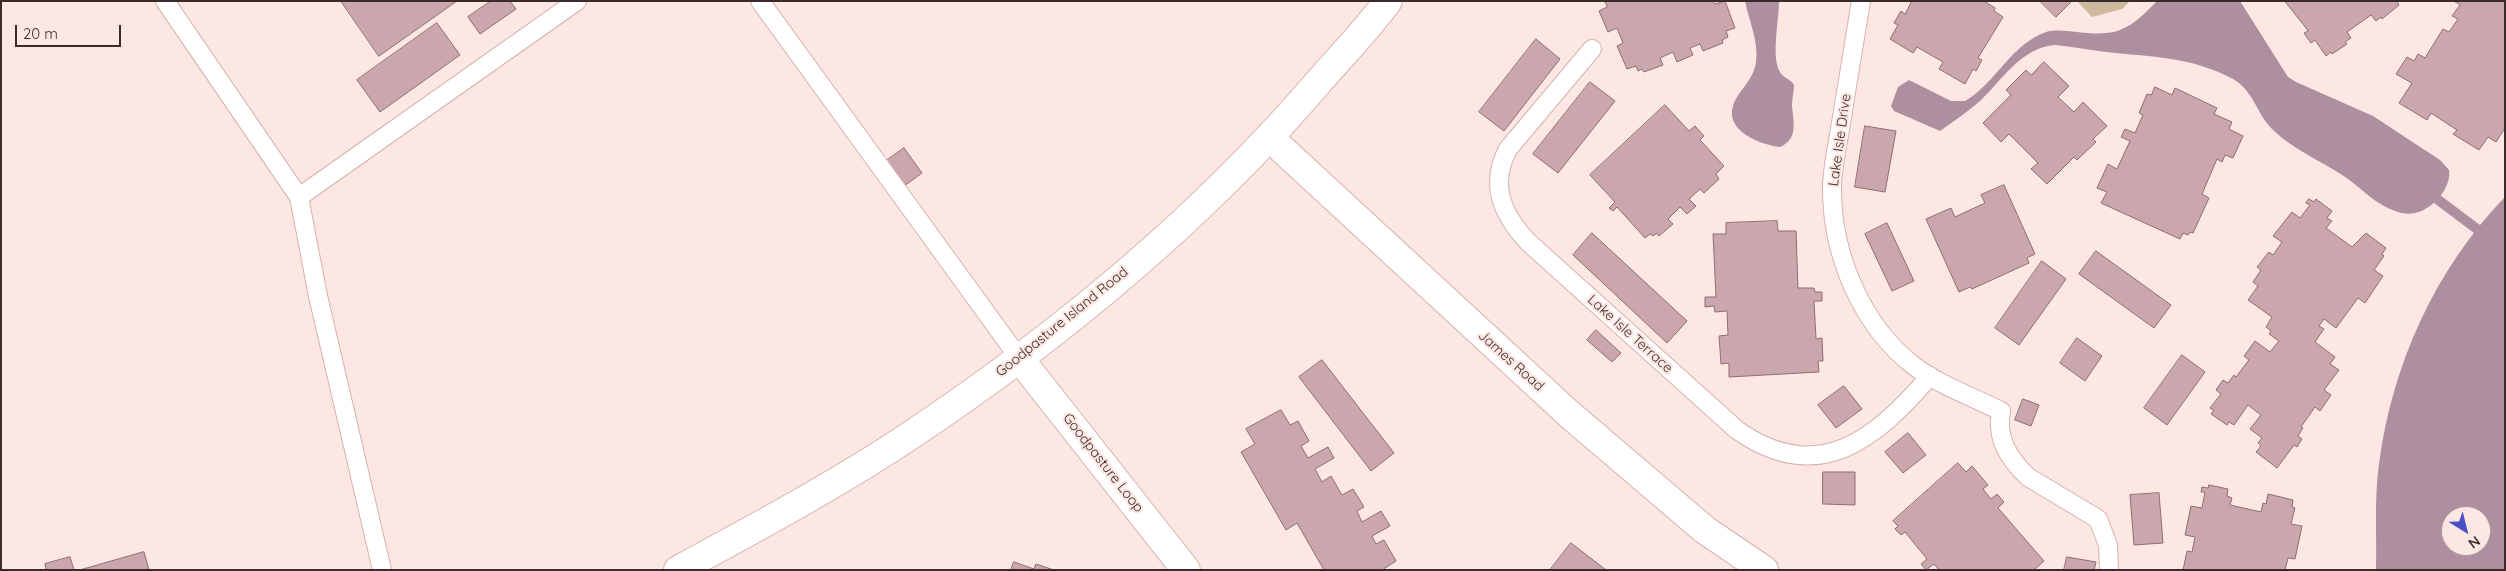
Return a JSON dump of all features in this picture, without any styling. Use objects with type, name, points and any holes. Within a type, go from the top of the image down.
[{"type":"street","name":"Goodpasture Island Road","points":[[678,570],[772,520],[900,442],[1019,358],[1162,241],[1270,138],[1369,27],[1388,1]]},
{"type":"street","name":"James Road","points":[[1270,138],[1569,414],[1691,519],[1734,551],[1764,570]]},
{"type":"street","name":"Goodpasture Loop","points":[[1019,358],[1186,570]]},
{"type":"lane","points":[[164,1],[299,198],[318,296],[382,570]]},
{"type":"lane","points":[[299,198],[577,1]]},
{"type":"lane","points":[[760,1],[1019,358]]},
{"type":"lane","name":"Lake Isle Drive","points":[[1861,1],[1832,186],[1834,221],[1850,281],[1862,303],[1892,346],[1913,365],[1930,376],[2001,411],[1999,433],[2008,454],[2019,469],[2028,477],[2098,519],[2108,545],[2109,570]]},
{"type":"lane","name":"Lake Isle Terrace","points":[[1592,49],[1508,150],[1499,169],[1498,188],[1501,199],[1512,223],[1528,242],[1736,430],[1748,438],[1778,452],[1797,456],[1818,454],[1838,450],[1858,442],[1892,418],[1930,376]]},
{"type":"shaded area","points":[[1745,1],[1779,1],[1776,48],[1777,66],[1781,74],[1794,85],[1792,105],[1794,129],[1790,139],[1780,147],[1755,140],[1746,135],[1734,123],[1732,115],[1735,100],[1752,75],[1757,54]]},
{"type":"shaded area","points":[[2077,1],[2130,1],[2122,9],[2092,17]]},
{"type":"shaded area","points":[[2157,1],[2240,1],[2288,77],[2373,116],[2440,160],[2449,170],[2447,185],[2441,195],[2430,206],[2418,212],[2400,213],[2388,208],[2348,179],[2299,150],[2280,136],[2267,123],[2245,89],[2233,79],[2204,67],[2175,60],[2055,45],[2043,47],[2023,58],[1981,100],[1940,131],[1894,111],[1891,106],[1898,87],[1909,80],[1951,101],[1965,101],[1986,84],[2013,55],[2033,38],[2046,32],[2054,31],[2113,32],[2130,25]]},
{"type":"shaded area","points":[[2505,197],[2505,570],[2376,570],[2377,477],[2385,427],[2394,391],[2406,355],[2421,320],[2438,287],[2480,225]]},
{"type":"building","points":[[341,1],[457,1],[379,56]]},
{"type":"building","points":[[491,1],[510,1],[516,9],[480,34],[468,17]]},
{"type":"building","points":[[1605,1],[1713,1],[1715,4],[1725,1],[1735,28],[1726,31],[1728,37],[1722,40],[1723,43],[1703,51],[1700,44],[1690,48],[1693,55],[1677,62],[1673,52],[1660,58],[1663,65],[1644,72],[1642,69],[1638,71],[1636,66],[1627,69],[1617,46],[1623,43],[1617,28],[1608,32],[1599,11],[1607,7]]},
{"type":"building","points":[[1912,1],[1984,1],[1995,8],[1994,11],[2003,17],[1978,58],[1982,60],[1976,71],[1973,69],[1965,84],[1939,69],[1943,62],[1917,47],[1913,53],[1890,39],[1898,25],[1894,23],[1901,11],[1905,14]]},
{"type":"building","points":[[2040,1],[2072,1],[2056,17]]},
{"type":"building","points":[[2285,1],[2397,1],[2399,5],[2382,19],[2381,17],[2376,21],[2371,15],[2347,32],[2351,38],[2345,42],[2347,44],[2326,56],[2315,40],[2311,43],[2304,33],[2308,31]]},
{"type":"building","points":[[2454,1],[2505,1],[2505,128],[2496,142],[2488,137],[2479,150],[2453,134],[2457,130],[2431,113],[2427,120],[2399,103],[2412,83],[2396,74],[2407,57],[2414,61],[2418,54],[2425,58],[2443,29],[2449,32],[2458,19],[2452,16],[2460,5]]},
{"type":"building","points":[[437,23],[460,55],[380,112],[357,80]]},
{"type":"building","points":[[1536,39],[1560,59],[1504,131],[1479,112]]},
{"type":"building","points":[[2044,62],[2069,86],[2058,97],[2074,112],[2083,102],[2107,126],[2093,139],[2096,142],[2077,160],[2074,157],[2047,184],[2031,169],[2038,163],[2009,134],[2001,142],[1983,123],[2011,95],[2006,90],[2026,70],[2031,75]]},
{"type":"building","points":[[1590,82],[1615,101],[1558,173],[1533,154]]},
{"type":"building","points":[[2155,87],[2172,95],[2175,88],[2217,108],[2214,114],[2232,122],[2229,129],[2243,136],[2233,158],[2225,155],[2222,162],[2217,159],[2202,194],[2209,198],[2193,233],[2190,232],[2188,235],[2183,233],[2180,239],[2101,203],[2107,192],[2097,188],[2108,164],[2117,169],[2130,141],[2121,137],[2125,129],[2135,133],[2143,115],[2139,113],[2147,94],[2151,95]]},
{"type":"building","points":[[1665,105],[1689,131],[1695,126],[1704,136],[1700,140],[1724,166],[1716,174],[1719,179],[1704,193],[1700,189],[1689,199],[1696,206],[1687,214],[1680,207],[1668,219],[1673,224],[1659,236],[1657,233],[1653,236],[1650,234],[1645,238],[1617,207],[1613,211],[1609,208],[1615,202],[1590,175]]},
{"type":"building","points":[[1865,126],[1896,131],[1885,192],[1855,187]]},
{"type":"building","points":[[904,148],[922,173],[900,189],[882,164]]},
{"type":"building","points":[[2004,185],[2035,254],[2027,258],[2029,263],[1972,289],[1970,287],[1959,292],[1926,219],[1951,208],[1955,217],[1985,203],[1981,195]]},
{"type":"building","points":[[2309,199],[2314,202],[2316,199],[2332,211],[2327,218],[2332,221],[2326,228],[2352,247],[2366,233],[2386,248],[2382,254],[2384,256],[2374,270],[2383,276],[2365,303],[2358,298],[2336,328],[2324,319],[2319,326],[2324,329],[2315,342],[2335,357],[2330,364],[2339,370],[2324,390],[2331,395],[2320,411],[2315,407],[2301,427],[2303,428],[2298,436],[2302,439],[2297,447],[2294,445],[2277,468],[2256,452],[2261,446],[2258,443],[2262,438],[2250,429],[2261,415],[2248,405],[2234,425],[2229,422],[2227,425],[2211,414],[2214,410],[2210,408],[2221,394],[2216,390],[2223,380],[2228,383],[2234,375],[2236,377],[2249,360],[2244,356],[2255,341],[2270,352],[2279,341],[2269,334],[2271,331],[2266,327],[2272,317],[2248,300],[2258,286],[2253,282],[2261,270],[2257,267],[2269,252],[2273,255],[2282,242],[2273,236],[2292,212],[2300,218],[2310,205],[2306,203]]},
{"type":"building","points":[[1777,221],[1778,231],[1796,231],[1798,288],[1814,288],[1815,292],[1822,292],[1822,301],[1814,301],[1816,339],[1822,338],[1823,361],[1818,361],[1819,372],[1729,377],[1729,363],[1721,364],[1719,336],[1728,335],[1727,311],[1715,312],[1714,306],[1705,307],[1705,297],[1716,297],[1713,234],[1726,234],[1726,223]]},
{"type":"building","points":[[1887,223],[1914,281],[1892,291],[1865,234]]},
{"type":"building","points":[[1592,233],[1687,321],[1667,343],[1573,255]]},
{"type":"building","points":[[2096,251],[2171,305],[2154,328],[2079,274]]},
{"type":"building","points":[[2042,261],[2066,279],[2019,345],[1995,328]]},
{"type":"building","points":[[1596,330],[1621,353],[1612,362],[1587,340]]},
{"type":"building","points":[[2077,338],[2102,356],[2085,381],[2060,363]]},
{"type":"building","points":[[2182,355],[2205,372],[2167,425],[2144,408]]},
{"type":"building","points":[[1322,360],[1394,453],[1371,471],[1299,377]]},
{"type":"building","points":[[1844,386],[1862,409],[1836,428],[1818,405]]},
{"type":"building","points":[[2023,399],[2039,405],[2031,426],[2015,420]]},
{"type":"building","points":[[1281,410],[1290,425],[1298,421],[1309,441],[1301,446],[1308,458],[1328,447],[1334,458],[1315,469],[1322,482],[1331,476],[1342,495],[1353,489],[1364,507],[1357,511],[1362,522],[1381,511],[1390,526],[1372,536],[1376,544],[1384,540],[1396,561],[1382,570],[1324,570],[1297,523],[1286,530],[1241,452],[1255,444],[1246,429]]},
{"type":"building","points":[[1908,433],[1926,455],[1903,473],[1885,452]]},
{"type":"building","points":[[1958,463],[1966,472],[1972,466],[1988,485],[1983,489],[1991,499],[1997,494],[2004,502],[1998,508],[2044,561],[2034,570],[1939,570],[1934,564],[1926,570],[1921,564],[1927,559],[1905,532],[1901,535],[1895,529],[1898,526],[1893,521]]},
{"type":"building","points":[[1823,472],[1855,472],[1855,505],[1823,504]]},
{"type":"building","points":[[2209,485],[2228,489],[2227,496],[2232,498],[2230,505],[2261,512],[2263,503],[2266,504],[2268,494],[2293,500],[2292,507],[2295,508],[2291,524],[2302,526],[2295,559],[2288,558],[2285,570],[2183,570],[2187,551],[2192,552],[2195,537],[2185,535],[2191,506],[2202,508],[2205,492],[2201,492],[2202,487],[2208,488]]},
{"type":"building","points":[[2159,493],[2163,543],[2134,545],[2130,495]]},
{"type":"building","points":[[1571,543],[1606,570],[1550,570]]},
{"type":"building","points":[[144,552],[149,570],[80,570]]},
{"type":"building","points":[[70,557],[74,570],[46,570],[45,564]]},
{"type":"building","points":[[2067,557],[2096,562],[2094,570],[2064,570]]},
{"type":"building","points":[[1014,562],[1034,569],[1036,564],[1054,570],[1011,570]]},
{"type":"waterway","points":[[2437,199],[2477,229]]}]
